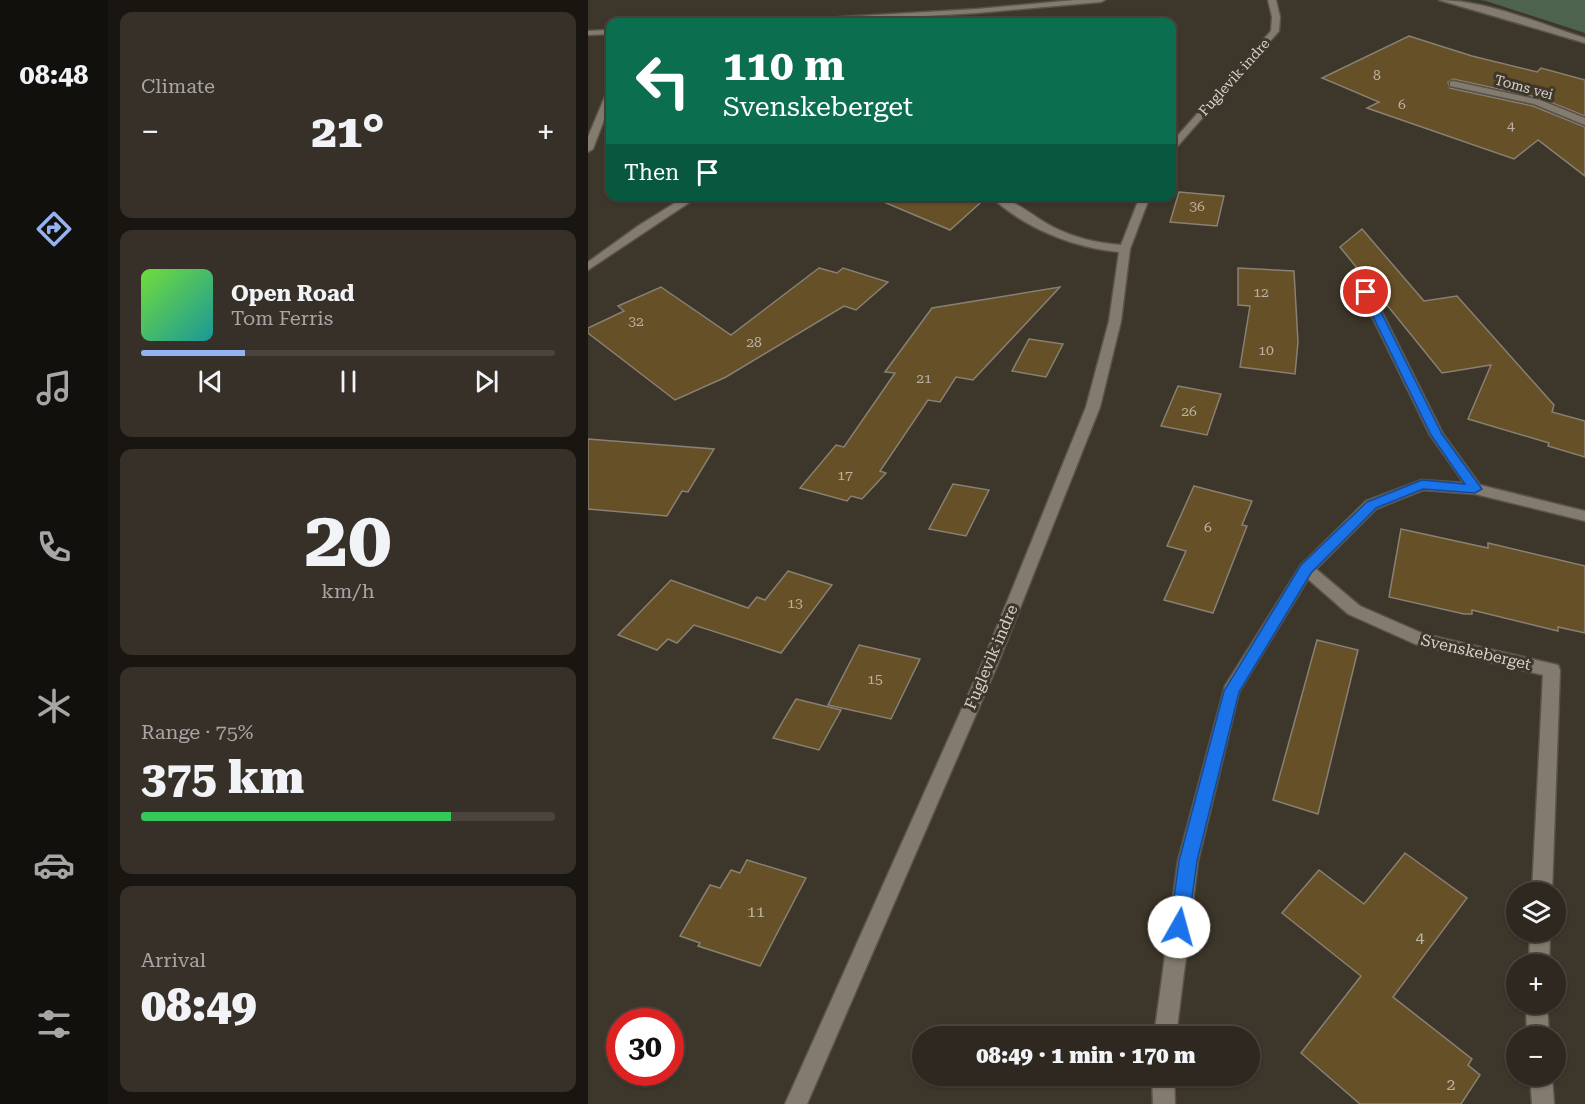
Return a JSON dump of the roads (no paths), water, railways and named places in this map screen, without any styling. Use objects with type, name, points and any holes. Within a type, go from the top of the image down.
[{"type":"street","points":[[859,18],[1101,0]]},
{"type":"street","name":"Fuglevik indre","points":[[1176,142],[1275,31],[1276,17],[1272,0]]},
{"type":"street","points":[[1443,0],[1487,10],[1585,42]]},
{"type":"street","points":[[588,33],[606,32]]},
{"type":"street","name":"Toms vei","points":[[1453,84],[1509,94],[1573,115],[1585,122]]},
{"type":"street","points":[[588,149],[606,104]]},
{"type":"street","points":[[588,267],[642,228],[686,201]]},
{"type":"street","points":[[1002,201],[1066,237],[1088,245],[1125,249]]},
{"type":"street","name":"Fuglevik indre","points":[[796,1104],[989,666],[1093,407],[1114,321],[1125,249],[1143,201]]},
{"type":"street","points":[[1366,292],[1437,435],[1475,489]]},
{"type":"street","points":[[1166,1026],[1188,861],[1232,691],[1306,569],[1371,505],[1422,485],[1475,489],[1585,516]]},
{"type":"street","name":"Svenskeberget","points":[[1306,569],[1353,610],[1421,640],[1552,670],[1542,882]]},
{"type":"street","points":[[1163,1086],[1164,1104]]},
{"type":"street","points":[[1542,1086],[1544,1104]]}]
